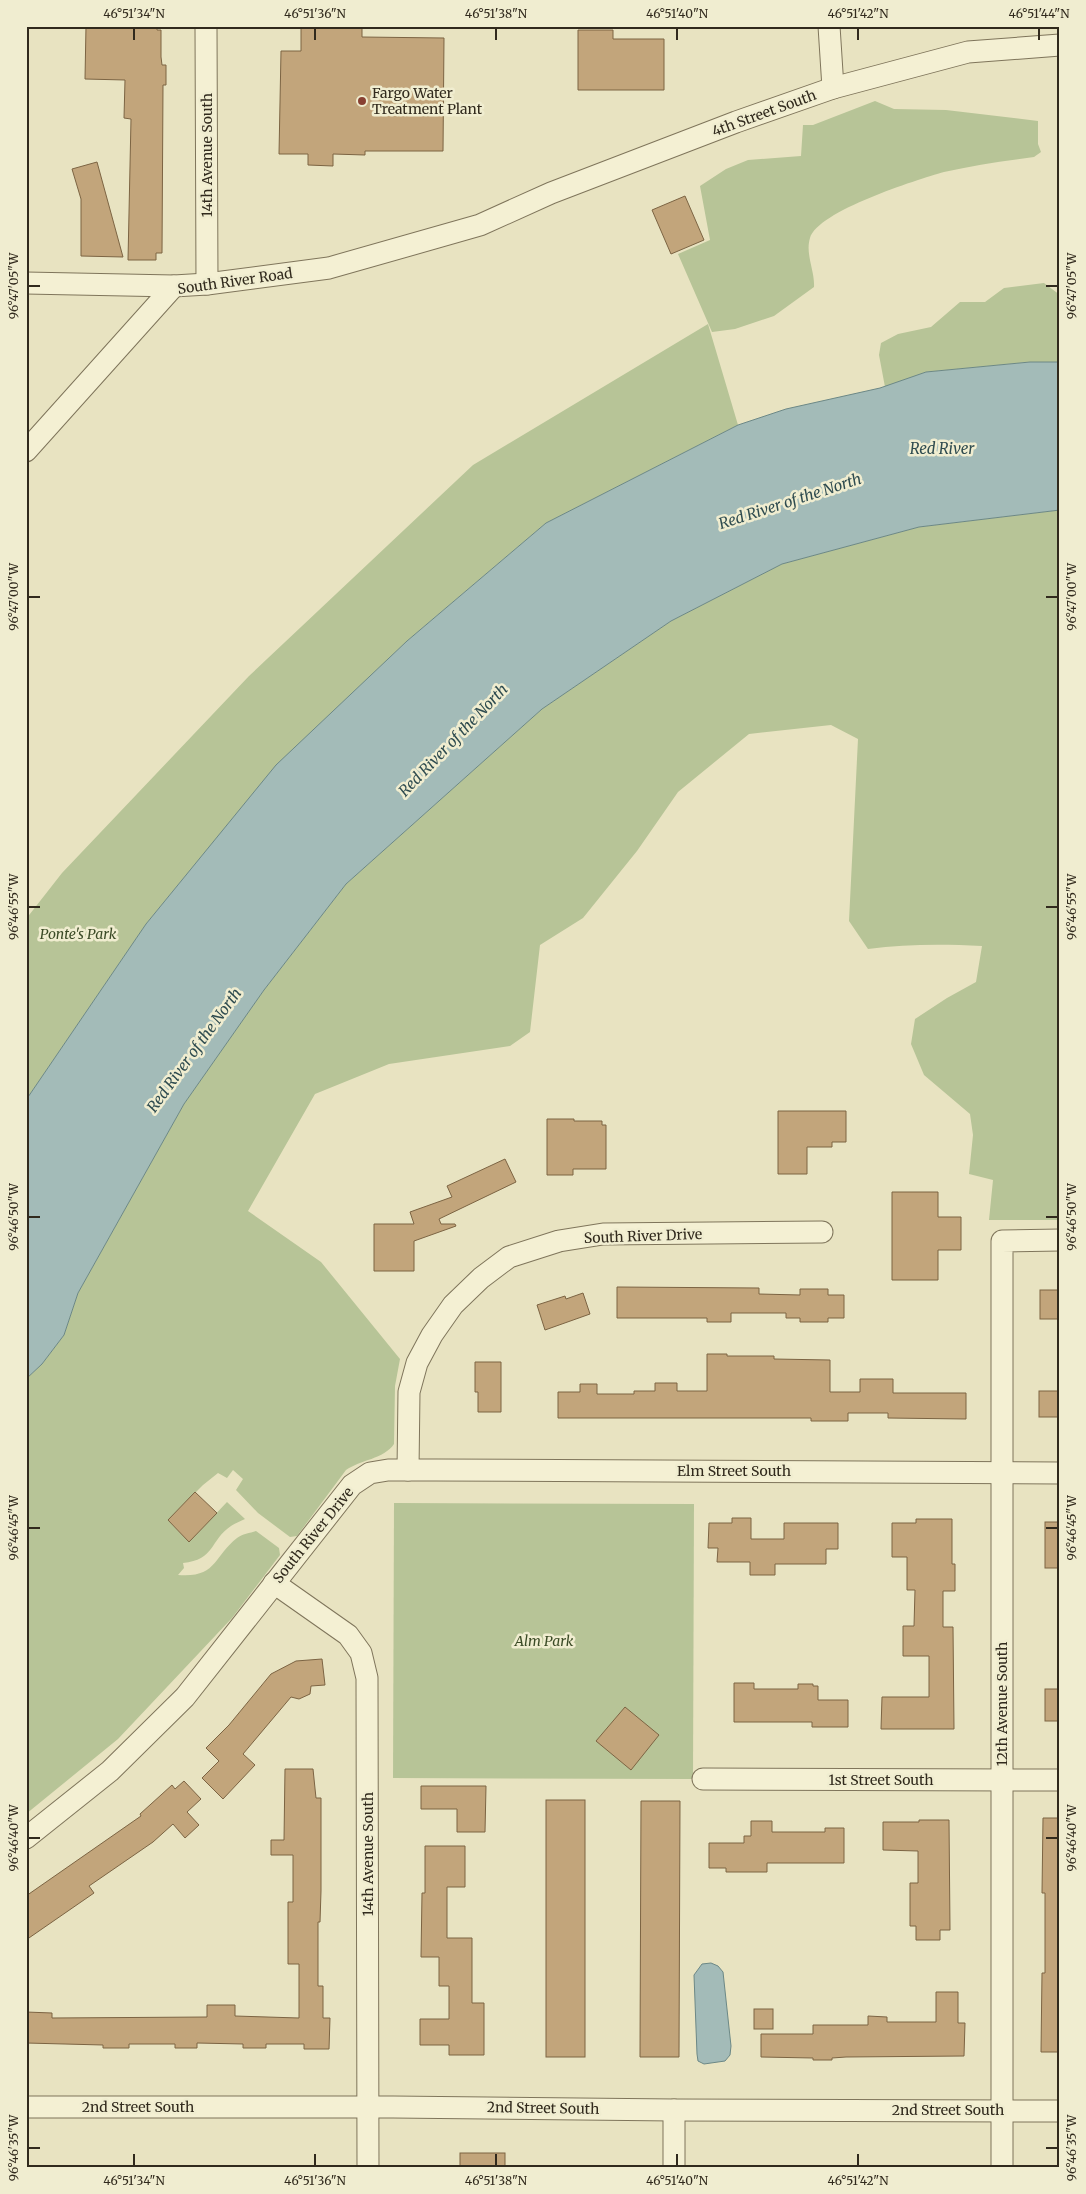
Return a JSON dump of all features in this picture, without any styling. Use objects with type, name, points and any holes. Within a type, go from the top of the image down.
[{"type":"street","name":"14th Avenue South","points":[[206,26],[207,284]]},
{"type":"street","points":[[829,26],[834,88]]},
{"type":"street","name":"4th Street South","points":[[480,225],[551,193],[736,122],[834,88],[968,52],[1060,45]]},
{"type":"street","name":"South River Road","points":[[26,451],[174,286],[207,284],[328,268],[480,225]]},
{"type":"street","points":[[26,283],[174,286]]},
{"type":"street","name":"South River Drive","points":[[26,1838],[110,1771],[185,1697],[352,1485],[370,1473],[388,1470],[408,1470],[409,1392],[417,1363],[453,1305],[481,1278],[509,1257],[558,1240],[603,1234],[822,1232]]},
{"type":"street","name":"12th Avenue South","points":[[1002,2168],[1002,1241],[1060,1240]]},
{"type":"street","name":"Elm Street South","points":[[408,1470],[1060,1473]]},
{"type":"street","name":"14th Avenue South","points":[[274,1583],[348,1635],[362,1653],[367,1678],[368,2168]]},
{"type":"street","name":"1st Street South","points":[[703,1780],[1060,1780]]},
{"type":"street","name":"2nd Street South","points":[[26,2107],[1060,2111]]},
{"type":"street","points":[[674,2110],[674,2168]]},
{"type":"green space","points":[[875,101],[894,109],[946,110],[1038,121],[1038,144],[1041,152],[1034,157],[944,172],[891,189],[830,217],[817,228],[810,238],[809,256],[814,287],[774,316],[735,329],[712,332],[678,254],[710,240],[700,186],[726,169],[748,160],[801,156],[803,125],[813,125]]},
{"type":"green space","points":[[1044,283],[1060,295],[1060,362],[1030,362],[926,372],[885,387],[879,355],[881,343],[898,334],[931,327],[960,302],[985,302],[1004,288]]},
{"type":"green space","name":"Ponte's Park","points":[[708,324],[738,425],[546,523],[407,641],[276,766],[146,924],[26,1100],[26,919],[62,873],[249,676],[473,465]]},
{"type":"green space","points":[[1060,510],[1060,1220],[989,1220],[993,1180],[969,1174],[973,1135],[970,1114],[924,1075],[911,1044],[915,1019],[976,982],[982,946],[925,945],[868,949],[849,921],[858,739],[831,725],[749,734],[678,792],[637,851],[583,918],[540,945],[530,1032],[510,1046],[389,1064],[315,1094],[248,1211],[321,1262],[400,1359],[395,1386],[394,1444],[384,1453],[346,1470],[297,1536],[290,1537],[258,1513],[236,1490],[243,1479],[233,1470],[227,1478],[218,1473],[203,1485],[168,1520],[189,1542],[227,1502],[245,1519],[224,1531],[207,1554],[193,1561],[183,1563],[184,1568],[178,1575],[191,1575],[207,1570],[237,1538],[256,1531],[279,1548],[280,1555],[232,1618],[118,1739],[26,1814],[26,1379],[42,1364],[64,1335],[78,1293],[184,1104],[264,990],[346,884],[542,709],[671,621],[782,564],[919,527]]},
{"type":"green space","name":"Alm Park","points":[[394,1503],[694,1504],[693,1779],[393,1778]]},
{"type":"water","name":"Red River","points":[[1030,362],[1060,362],[1060,510],[919,527],[782,564],[671,621],[542,709],[346,884],[264,990],[184,1104],[78,1293],[64,1335],[42,1364],[26,1379],[26,1100],[146,924],[276,765],[407,641],[546,523],[738,425],[786,409],[880,388],[926,372]]},
{"type":"water","points":[[711,1963],[718,1966],[723,1972],[731,2046],[730,2055],[725,2061],[704,2064],[698,2061],[697,2054],[694,1975],[702,1964]]},
{"type":"building","points":[[86,26],[157,28],[157,30],[161,30],[161,57],[162,65],[166,65],[166,85],[163,85],[162,253],[156,253],[156,260],[128,260],[131,119],[124,118],[125,80],[85,79]]},
{"type":"building","name":"Fargo Water Treatment Plant","points":[[301,26],[362,26],[362,37],[444,38],[443,151],[365,151],[365,155],[333,154],[333,166],[308,165],[308,154],[279,154],[281,51],[301,51]]},
{"type":"building","points":[[578,30],[613,30],[613,39],[664,39],[664,90],[578,90]]},
{"type":"building","points":[[97,162],[123,257],[81,256],[81,199],[72,169]]},
{"type":"building","points":[[685,196],[704,240],[671,254],[652,210]]},
{"type":"building","points":[[778,1111],[846,1111],[846,1142],[832,1142],[832,1147],[807,1147],[807,1174],[778,1174]]},
{"type":"building","points":[[547,1119],[602,1121],[602,1125],[606,1125],[606,1169],[573,1169],[573,1175],[547,1175]]},
{"type":"building","points":[[505,1159],[516,1182],[439,1219],[441,1224],[455,1224],[456,1226],[414,1241],[414,1271],[374,1271],[374,1224],[414,1224],[410,1212],[452,1197],[447,1186]]},
{"type":"building","points":[[892,1192],[938,1192],[938,1217],[961,1217],[961,1250],[938,1250],[938,1280],[892,1280]]},
{"type":"building","points":[[617,1287],[759,1288],[759,1294],[800,1295],[800,1289],[828,1289],[828,1295],[844,1295],[844,1318],[828,1318],[828,1322],[800,1322],[800,1318],[786,1318],[786,1313],[731,1313],[731,1322],[707,1322],[707,1318],[617,1318]]},
{"type":"building","points":[[1040,1290],[1060,1290],[1060,1319],[1040,1319]]},
{"type":"building","points":[[583,1293],[590,1314],[545,1330],[537,1305],[565,1296],[566,1299]]},
{"type":"building","points":[[707,1354],[774,1356],[774,1359],[830,1360],[830,1392],[860,1392],[860,1379],[893,1379],[893,1393],[966,1393],[966,1419],[888,1418],[888,1413],[848,1413],[848,1421],[811,1421],[811,1418],[558,1418],[558,1392],[580,1392],[580,1384],[597,1384],[597,1394],[634,1394],[634,1391],[655,1391],[655,1383],[677,1383],[677,1391],[707,1391]]},
{"type":"building","points":[[475,1362],[501,1362],[501,1412],[478,1412],[478,1392],[475,1392]]},
{"type":"building","points":[[1039,1391],[1060,1391],[1060,1417],[1039,1417]]},
{"type":"building","points":[[195,1492],[217,1513],[189,1542],[168,1520]]},
{"type":"building","points":[[732,1518],[751,1518],[751,1539],[784,1539],[784,1523],[838,1523],[838,1549],[826,1549],[826,1564],[775,1564],[775,1575],[750,1575],[750,1562],[717,1562],[718,1548],[708,1548],[709,1523],[732,1523]]},
{"type":"building","points":[[916,1519],[952,1519],[952,1564],[955,1564],[955,1591],[943,1591],[943,1627],[953,1627],[954,1729],[881,1729],[882,1697],[929,1697],[929,1656],[903,1656],[903,1626],[914,1626],[915,1590],[907,1590],[907,1557],[892,1557],[892,1523],[916,1523]]},
{"type":"building","points":[[1045,1522],[1060,1522],[1060,1568],[1045,1568]]},
{"type":"building","points":[[322,1659],[325,1685],[311,1686],[310,1694],[299,1699],[291,1697],[243,1754],[255,1765],[223,1799],[202,1778],[219,1761],[206,1748],[229,1725],[271,1674],[296,1661]]},
{"type":"building","points":[[734,1683],[754,1683],[754,1689],[798,1689],[798,1684],[813,1684],[813,1686],[818,1686],[818,1700],[848,1700],[848,1727],[812,1727],[812,1722],[734,1722]]},
{"type":"building","points":[[1045,1689],[1060,1689],[1060,1721],[1045,1721]]},
{"type":"building","points":[[625,1707],[659,1735],[631,1770],[596,1741]]},
{"type":"building","points":[[285,1769],[313,1769],[316,1798],[321,1798],[318,1986],[323,1986],[323,2018],[330,2018],[329,2049],[304,2049],[304,2044],[266,2044],[266,2048],[243,2048],[243,2044],[197,2043],[197,2048],[175,2048],[175,2044],[129,2044],[129,2048],[103,2048],[103,2045],[26,2043],[26,2012],[52,2013],[52,2018],[207,2017],[207,2005],[235,2005],[235,2016],[299,2018],[299,1964],[288,1964],[288,1902],[293,1902],[293,1855],[271,1855],[271,1840],[284,1840]]},
{"type":"building","points":[[184,1781],[201,1799],[187,1812],[199,1825],[185,1838],[173,1824],[153,1842],[89,1886],[94,1893],[26,1940],[26,1896],[141,1816],[140,1814],[172,1785],[175,1789]]},
{"type":"building","points":[[421,1786],[486,1786],[485,1832],[457,1832],[457,1809],[421,1809]]},
{"type":"building","points":[[546,1800],[585,1800],[585,2057],[546,2057]]},
{"type":"building","points":[[641,1801],[680,1801],[679,2057],[640,2057]]},
{"type":"building","points":[[1043,1818],[1060,1818],[1060,2052],[1041,2052],[1042,1973],[1045,1973],[1045,1893],[1042,1893]]},
{"type":"building","points":[[919,1820],[949,1820],[950,1930],[940,1930],[940,1940],[916,1940],[916,1926],[910,1926],[910,1883],[918,1883],[918,1851],[883,1850],[883,1822],[919,1822]]},
{"type":"building","points":[[751,1821],[772,1821],[772,1832],[825,1832],[825,1828],[844,1828],[844,1863],[767,1863],[767,1872],[726,1872],[726,1868],[709,1868],[709,1843],[744,1843],[744,1836],[751,1836]]},
{"type":"building","points":[[425,1846],[465,1846],[465,1887],[447,1887],[447,1938],[472,1938],[472,2003],[484,2003],[484,2055],[449,2055],[449,2045],[420,2045],[420,2019],[449,2019],[449,1986],[439,1986],[439,1957],[421,1957],[422,1893],[425,1893]]},
{"type":"building","points":[[936,1992],[958,1992],[958,2023],[965,2023],[964,2056],[846,2057],[832,2058],[832,2060],[761,2057],[761,2034],[813,2034],[813,2025],[868,2025],[868,2016],[887,2017],[887,2022],[936,2022]]},
{"type":"building","points":[[754,2009],[773,2009],[773,2029],[754,2029]]},
{"type":"building","points":[[460,2153],[505,2153],[505,2168],[460,2168]]},
{"type":"place","name":"Fargo Water Treatment Plant","points":[[362,101]]},
{"type":"water label","name":"Red River of the North","points":[[790,501]]},
{"type":"water label","name":"Red River of the North","points":[[453,740]]},
{"type":"water label","name":"Red River of the North","points":[[194,1050]]}]
